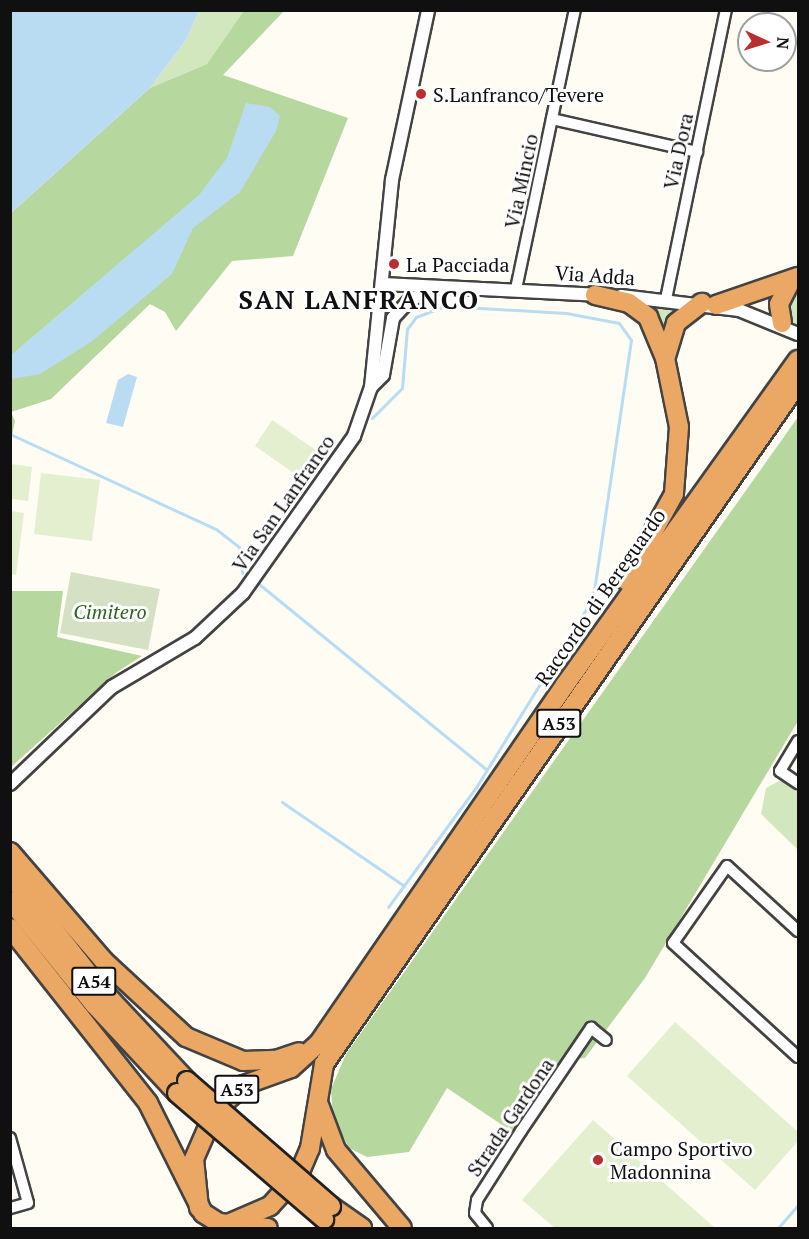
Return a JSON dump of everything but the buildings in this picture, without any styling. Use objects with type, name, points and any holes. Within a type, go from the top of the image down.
[{"type":"highway","points":[[665,358],[676,323],[709,304],[794,281]]},
{"type":"highway","points":[[782,323],[779,304],[794,281]]},
{"type":"highway","points":[[565,685],[674,494],[679,427],[665,358],[648,317],[628,303],[595,295]]},
{"type":"highway","name":"Raccordo di Bereguardo","points":[[347,1014],[767,431],[793,382],[798,360]]},
{"type":"highway","name":"Raccordo di Bereguardo","points":[[347,1014],[565,685],[793,382]]},
{"type":"highway","points":[[767,431],[798,395]]},
{"type":"highway","points":[[10,852],[124,983],[186,1037],[213,1052],[243,1062],[282,1059],[310,1043],[347,1014]]},
{"type":"highway","name":"A54","points":[[10,874],[98,986],[182,1087]]},
{"type":"highway","name":"A54","points":[[10,900],[94,1004],[182,1087],[331,1218],[362,1228]]},
{"type":"highway","points":[[10,928],[148,1103],[199,1208],[228,1224],[268,1228]]},
{"type":"highway","name":"A53","points":[[228,1224],[270,1206],[304,1167],[319,1078],[347,1014]]},
{"type":"highway","name":"A53","points":[[199,1208],[194,1159],[215,1111],[244,1085],[304,1058],[347,1014]]},
{"type":"highway","points":[[319,1078],[320,1110],[336,1150],[402,1228]]},
{"type":"street","name":"Via San Lanfranco","points":[[10,784],[112,687],[195,638],[243,593],[340,459],[371,387],[392,180],[428,10]]},
{"type":"street","name":"Via Mincio","points":[[516,289],[575,10]]},
{"type":"street","name":"Via Dora","points":[[666,299],[726,10]]},
{"type":"street","points":[[552,118],[697,152]]},
{"type":"street","name":"Via Adda","points":[[383,284],[516,289],[709,304],[782,323],[798,334]]},
{"type":"street","points":[[371,387],[382,375],[388,331],[399,309],[438,287]]},
{"type":"street","points":[[798,741],[780,771],[798,783]]},
{"type":"street","points":[[798,930],[727,866],[673,944],[798,1057]]},
{"type":"street","name":"Strada Gardona","points":[[487,1228],[475,1213],[478,1198],[591,1028],[606,1040]]},
{"type":"street","points":[[10,1138],[28,1203],[10,1208]]},
{"type":"green space","points":[[199,11],[244,11],[244,18],[207,64],[150,88],[186,40]]},
{"type":"green space","points":[[244,11],[284,11],[223,75],[348,118],[293,256],[232,261],[176,331],[165,312],[150,304],[51,399],[11,412],[11,213],[150,88],[207,64]]},
{"type":"green space","points":[[798,287],[798,325],[787,318],[787,303]]},
{"type":"green space","points":[[649,307],[678,309],[679,310],[665,331]]},
{"type":"green space","points":[[11,412],[15,421],[11,441]]},
{"type":"green space","points":[[798,417],[798,721],[645,978],[585,1058],[563,1060],[514,1133],[447,1088],[409,1152],[367,1157],[349,1148],[333,1118],[331,1089],[346,1054]]},
{"type":"green space","points":[[272,420],[323,455],[305,481],[255,446]]},
{"type":"green space","points":[[11,464],[32,467],[28,501],[11,499]]},
{"type":"green space","points":[[41,473],[100,480],[92,541],[34,534]]},
{"type":"green space","points":[[11,511],[24,513],[16,575],[11,574]]},
{"type":"green space","name":"Cimitero","points":[[71,572],[160,589],[148,650],[60,633]]},
{"type":"green space","points":[[11,591],[63,591],[57,637],[142,656],[117,672],[11,767]]},
{"type":"green space","points":[[783,779],[798,789],[798,850],[761,814],[766,788]]},
{"type":"green space","points":[[675,1022],[798,1132],[798,1141],[755,1190],[627,1076]]},
{"type":"green space","name":"Campo Sportivo Madonnina","points":[[593,1120],[715,1228],[555,1228],[522,1200]]},
{"type":"water","points":[[11,10],[199,11],[186,40],[150,88],[11,213]]},
{"type":"water","points":[[246,103],[270,107],[280,116],[276,131],[240,192],[193,228],[172,274],[91,342],[40,374],[11,379],[11,355],[199,195],[227,158]]},
{"type":"water","points":[[128,374],[137,377],[123,427],[106,423],[118,380]]},
{"type":"waterway","points":[[372,418],[402,388],[407,329],[416,317],[445,306],[566,313],[619,323],[631,340],[593,598],[477,786],[388,907]]},
{"type":"waterway","points":[[10,434],[216,529],[239,547],[242,573]]},
{"type":"waterway","points":[[259,584],[487,770]]},
{"type":"waterway","points":[[282,802],[404,886]]},
{"type":"waterway","points":[[778,1228],[798,1205]]},
{"type":"place","name":"S.Lanfranco/Tevere","points":[[421,94]]},
{"type":"place","name":"La Pacciada","points":[[394,264]]},
{"type":"place","name":"Campo Sportivo Madonnina","points":[[598,1160]]},
{"type":"district","name":"SAN LANFRANCO","points":[[359,300]]}]
